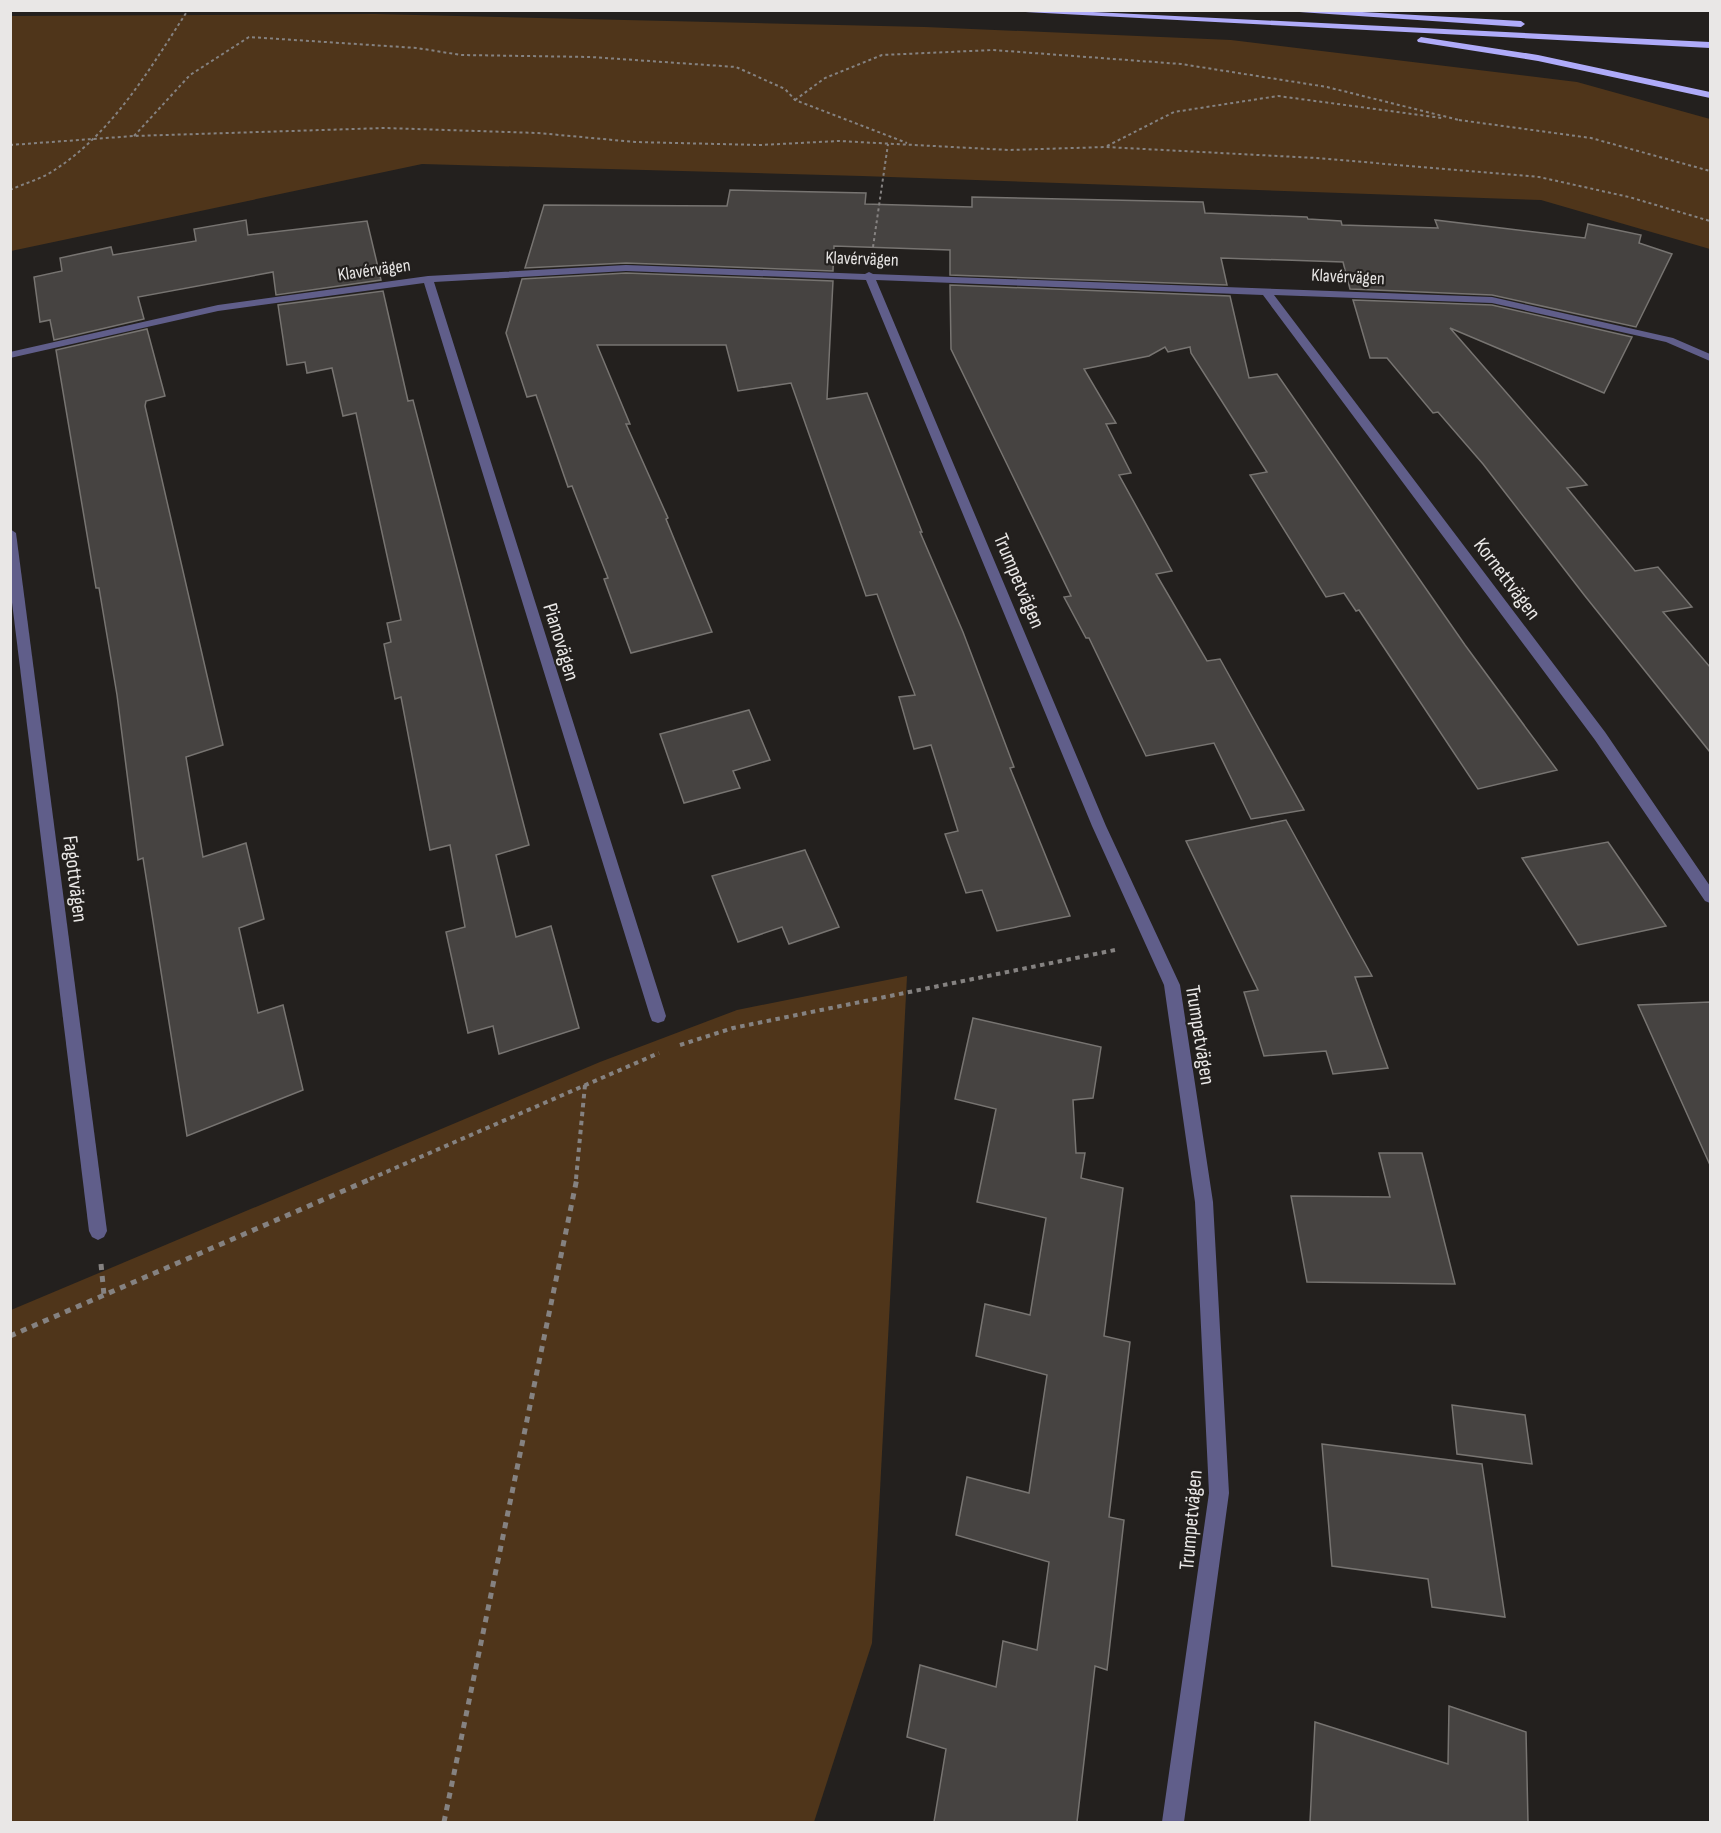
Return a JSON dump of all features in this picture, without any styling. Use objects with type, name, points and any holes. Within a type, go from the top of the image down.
[{"type":"highway","points":[[989,10],[1710,45]]},
{"type":"highway","points":[[1273,10],[1535,25]]},
{"type":"highway","points":[[1277,24],[1417,39],[1538,58],[1710,95]]},
{"type":"highway","points":[[1669,33],[1710,35]]},
{"type":"street","name":"Klavérvägen","points":[[10,355],[218,308],[428,279],[626,268],[869,275],[1492,300],[1669,340],[1710,358]]},
{"type":"street","name":"Trumpetvägen","points":[[869,275],[1099,826],[1172,985],[1204,1202],[1219,1493],[1173,1822]]},
{"type":"street","name":"Pianovägen","points":[[428,279],[657,1016]]},
{"type":"street","name":"Kornettvägen","points":[[1265,290],[1600,736],[1710,897]]},
{"type":"street","name":"Fagottvägen","points":[[10,533],[98,1231]]},
{"type":"path","points":[[10,190],[55,170],[92,141],[125,102],[188,10]]},
{"type":"path","points":[[134,136],[190,75],[249,37],[417,48],[461,55],[591,57],[736,67],[785,89],[795,100],[912,145]]},
{"type":"path","points":[[795,100],[825,78],[882,55],[993,50],[1192,66],[1328,87],[1459,120]]},
{"type":"path","points":[[1106,147],[1174,112],[1278,96],[1591,138],[1710,171]]},
{"type":"path","points":[[10,146],[134,136],[385,128],[538,134],[635,142],[760,145],[839,141],[1009,150],[1106,147],[1316,159],[1539,177],[1629,197],[1710,221]]},
{"type":"path","points":[[869,275],[888,144]]},
{"type":"path","points":[[10,1336],[669,1048],[733,1028],[1153,942]]},
{"type":"path","points":[[444,1822],[576,1184],[585,1085]]},
{"type":"shaded area","points":[[375,14],[925,27],[1231,40],[1577,82],[1710,119],[1710,249],[1541,200],[862,176],[422,164],[11,251],[11,16]]},
{"type":"shaded area","points":[[907,976],[872,1643],[814,1822],[11,1822],[11,1310],[600,1062],[737,1010]]},
{"type":"building","points":[[730,190],[866,193],[865,204],[972,207],[972,197],[1203,202],[1205,213],[1307,217],[1308,219],[1341,221],[1342,225],[1438,228],[1435,220],[1585,238],[1588,224],[1641,235],[1639,243],[1672,254],[1636,327],[1492,295],[1350,289],[1343,262],[1221,258],[1227,285],[950,275],[950,250],[834,246],[833,271],[626,263],[525,268],[544,205],[727,206]]},
{"type":"building","points":[[246,220],[248,235],[367,221],[381,280],[276,295],[273,272],[138,297],[144,319],[54,340],[50,320],[40,322],[34,277],[62,271],[60,258],[111,247],[113,255],[196,241],[194,229]]},
{"type":"building","points":[[626,273],[833,281],[827,399],[867,393],[922,532],[920,532],[963,632],[1014,767],[1010,768],[1070,916],[997,931],[982,890],[966,893],[945,834],[958,831],[931,745],[914,749],[899,697],[915,695],[877,594],[866,596],[791,383],[738,391],[726,345],[597,345],[630,424],[626,424],[668,518],[666,519],[712,632],[631,653],[604,579],[608,578],[572,486],[568,487],[536,395],[527,397],[506,333],[522,279]]},
{"type":"building","points":[[950,285],[1230,296],[1249,378],[1277,374],[1465,645],[1557,770],[1478,789],[1359,610],[1356,611],[1344,593],[1326,597],[1250,475],[1267,472],[1191,353],[1190,347],[1168,352],[1165,347],[1149,356],[1084,369],[1116,423],[1106,424],[1131,473],[1119,475],[1172,571],[1156,574],[1207,661],[1220,659],[1304,810],[1251,819],[1214,743],[1146,756],[1089,638],[1086,638],[1064,597],[1071,596],[951,349]]},
{"type":"building","points":[[383,291],[408,401],[413,400],[529,845],[496,855],[516,937],[551,926],[579,1028],[499,1054],[493,1026],[468,1033],[446,932],[465,927],[450,845],[430,850],[401,697],[395,699],[384,644],[391,642],[387,623],[401,620],[356,413],[343,416],[332,368],[307,373],[305,362],[287,365],[278,305]]},
{"type":"building","points":[[1353,300],[1492,305],[1632,337],[1604,393],[1450,328],[1587,485],[1567,488],[1635,571],[1658,567],[1692,607],[1663,612],[1710,667],[1710,752],[1483,464],[1438,412],[1433,413],[1387,358],[1370,358]]},
{"type":"building","points":[[147,329],[165,396],[146,401],[145,406],[223,745],[186,757],[203,857],[246,843],[264,919],[239,928],[258,1013],[283,1005],[303,1090],[187,1136],[143,858],[138,860],[117,695],[99,588],[96,588],[56,350]]},
{"type":"building","points":[[749,710],[770,760],[733,771],[740,788],[684,803],[660,734]]},
{"type":"building","points":[[1286,820],[1372,976],[1355,977],[1388,1068],[1333,1074],[1326,1051],[1264,1056],[1244,992],[1258,990],[1186,841]]},
{"type":"building","points":[[1608,842],[1666,926],[1578,945],[1522,858]]},
{"type":"building","points":[[805,850],[839,927],[789,944],[782,927],[738,942],[712,876]]},
{"type":"building","points":[[1710,1002],[1710,1165],[1638,1005]]},
{"type":"building","points":[[973,1018],[1101,1047],[1093,1098],[1073,1100],[1076,1153],[1085,1153],[1081,1178],[1123,1188],[1104,1336],[1130,1342],[1109,1517],[1124,1520],[1107,1670],[1095,1666],[1077,1822],[934,1822],[946,1749],[907,1737],[920,1665],[996,1687],[1003,1641],[1037,1650],[1049,1562],[956,1535],[967,1477],[1029,1493],[1047,1375],[976,1356],[985,1304],[1030,1315],[1046,1218],[977,1202],[996,1109],[955,1099]]},
{"type":"building","points":[[1379,1153],[1422,1153],[1455,1284],[1307,1282],[1291,1196],[1390,1197]]},
{"type":"building","points":[[1452,1405],[1525,1415],[1532,1464],[1457,1454]]},
{"type":"building","points":[[1322,1444],[1482,1464],[1505,1617],[1432,1607],[1428,1579],[1332,1566]]},
{"type":"building","points":[[1449,1706],[1526,1732],[1528,1822],[1310,1822],[1315,1722],[1448,1764]]}]
